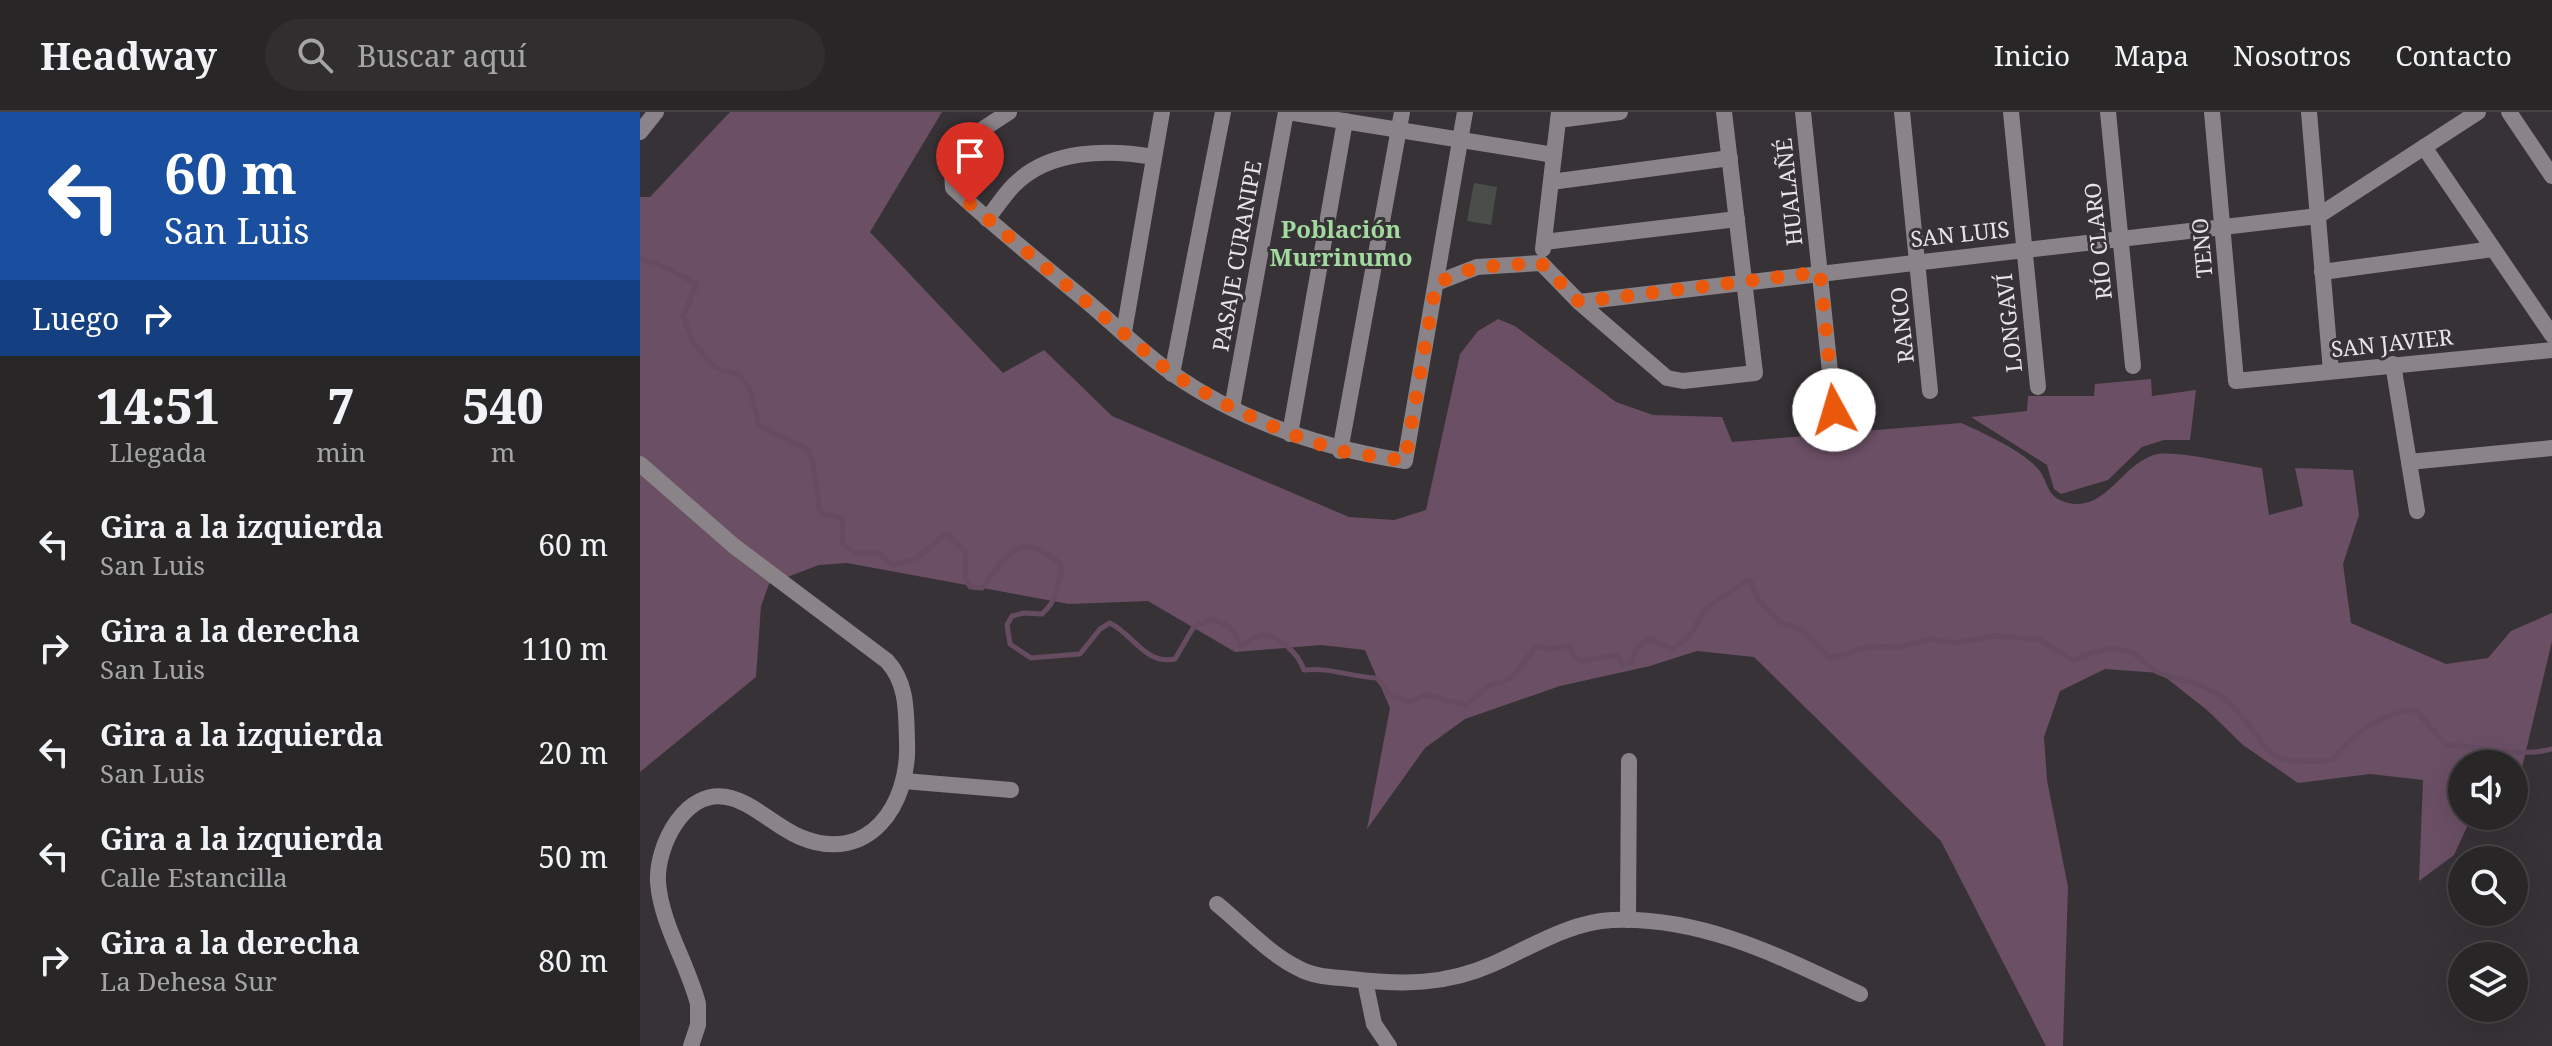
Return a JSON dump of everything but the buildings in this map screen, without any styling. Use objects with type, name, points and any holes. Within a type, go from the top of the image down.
[{"type":"street","points":[[640,132],[656,112]]},
{"type":"street","points":[[1009,112],[983,129],[952,171],[953,188],[987,219],[1172,374],[1232,408],[1290,434],[1340,451],[1405,461],[1465,112]]},
{"type":"street","points":[[1124,332],[1162,112]]},
{"type":"street","points":[[1172,374],[1223,112]]},
{"type":"street","points":[[1287,112],[1554,155]]},
{"type":"street","name":"PASAJE CURANIPE","points":[[1232,408],[1287,112]]},
{"type":"street","points":[[1340,451],[1402,112]]},
{"type":"street","points":[[1541,263],[1559,116],[1620,112]]},
{"type":"street","points":[[1436,283],[1477,267],[1541,263],[1579,302],[1667,378],[1683,381],[1755,373],[1724,112]]},
{"type":"street","name":"HUALAÑÉ","points":[[1803,112],[1834,410]]},
{"type":"street","name":"RANCO","points":[[1902,112],[1930,391]]},
{"type":"street","name":"LONGAVÍ","points":[[2011,112],[2022,250],[2038,387]]},
{"type":"street","name":"RÍO CLARO","points":[[2108,112],[2133,366]]},
{"type":"street","name":"TENO","points":[[2212,112],[2236,381]]},
{"type":"street","points":[[2309,112],[2331,371]]},
{"type":"street","name":"SAN LUIS","points":[[1579,302],[2318,216],[2478,112]]},
{"type":"street","points":[[2509,112],[2552,176]]},
{"type":"street","points":[[1290,434],[1345,121]]},
{"type":"street","points":[[2424,147],[2552,335]]},
{"type":"street","points":[[987,219],[1015,183],[1037,169],[1100,151],[1154,157]]},
{"type":"street","points":[[1551,182],[1730,158]]},
{"type":"street","points":[[1544,242],[1737,219]]},
{"type":"street","points":[[2322,272],[2493,249]]},
{"type":"street","name":"SAN JAVIER","points":[[2236,381],[2552,350]]},
{"type":"street","points":[[2393,364],[2417,511]]},
{"type":"street","points":[[2409,462],[2552,448]]},
{"type":"street","points":[[640,464],[734,546],[893,667],[905,697],[907,760],[904,781],[887,819],[879,829],[841,843],[819,842],[798,836],[728,797],[703,801],[678,820],[664,843],[658,882],[698,1004],[698,1025],[691,1046]]},
{"type":"street","points":[[1628,920],[1629,761]]},
{"type":"street","points":[[904,781],[1011,790]]},
{"type":"street","points":[[1217,904],[1301,970],[1315,975],[1402,984],[1443,981],[1476,971],[1577,927],[1628,920],[1677,925],[1726,936],[1776,955],[1860,994]]},
{"type":"street","points":[[1365,981],[1374,1024],[1389,1046]]},
{"type":"shaded area","points":[[730,112],[942,112],[870,232],[1003,373],[1044,350],[1112,416],[1349,517],[1394,520],[1426,510],[1460,354],[1478,331],[1498,319],[1515,326],[1616,402],[1653,415],[1722,417],[1732,442],[1961,423],[2024,456],[2039,470],[2054,496],[2065,502],[2079,504],[2092,501],[2134,466],[2158,454],[2194,456],[2262,468],[2269,515],[2303,506],[2295,468],[2353,470],[2359,515],[2343,564],[2351,623],[2446,664],[2488,658],[2511,631],[2552,613],[2552,641],[2526,750],[2448,750],[2448,830],[2466,830],[2458,846],[2448,846],[2448,859],[2419,881],[2423,780],[2370,774],[2298,783],[2243,745],[2207,710],[2160,673],[2105,669],[2060,691],[2044,737],[2047,780],[2068,887],[2063,1046],[2046,1046],[1941,841],[1754,657],[1697,651],[1650,666],[1560,686],[1465,719],[1425,748],[1367,829],[1390,708],[1365,650],[1321,645],[1235,652],[1148,601],[1069,604],[847,563],[819,565],[769,584],[761,606],[756,677],[640,772],[640,197],[650,197]]},
{"type":"shaded area","points":[[2151,379],[2152,396],[2196,390],[2190,440],[2164,440],[2142,447],[2108,480],[2061,494],[2054,489],[2047,465],[1971,417],[2027,411],[2028,396],[2094,396],[2095,384]]},
{"type":"waterway","points":[[640,259],[656,263],[697,284],[683,316],[694,344],[715,367],[740,376],[751,391],[759,426],[807,449],[812,460],[820,512],[843,519],[842,543],[855,553],[878,553],[892,565],[917,558],[947,533],[966,553],[965,577],[970,587],[982,588],[1008,556],[1025,547],[1047,554],[1062,565],[1056,592],[1047,609],[1042,614],[1012,616],[1007,625],[1010,644],[1031,658],[1080,654],[1100,629],[1110,623],[1156,658],[1175,659],[1193,628],[1210,619],[1230,628],[1241,646],[1259,636],[1273,637],[1292,651],[1304,670],[1377,678],[1391,696],[1409,702],[1425,695],[1466,705],[1487,687],[1512,678],[1536,646],[1552,649],[1569,645],[1574,656],[1581,661],[1617,655],[1622,664],[1631,663],[1637,647],[1650,639],[1672,649],[1690,636],[1704,610],[1749,579],[1759,600],[1780,622],[1802,630],[1829,658],[1874,646],[1899,648],[1928,639],[1956,643],[1993,636],[2038,639],[2073,660],[2105,650],[2129,652],[2159,673],[2205,687],[2221,696],[2243,718],[2268,751],[2289,761],[2332,760],[2369,726],[2415,709],[2446,745],[2514,752],[2552,749]]},
{"type":"district","name":"Población Murrinumo","points":[[1341,244]]},
{"type":"route","points":[[970,204],[1172,374],[1232,408],[1290,434],[1340,451],[1405,461],[1436,283],[1477,267],[1541,263],[1579,302],[1820,272],[1834,410]]}]
